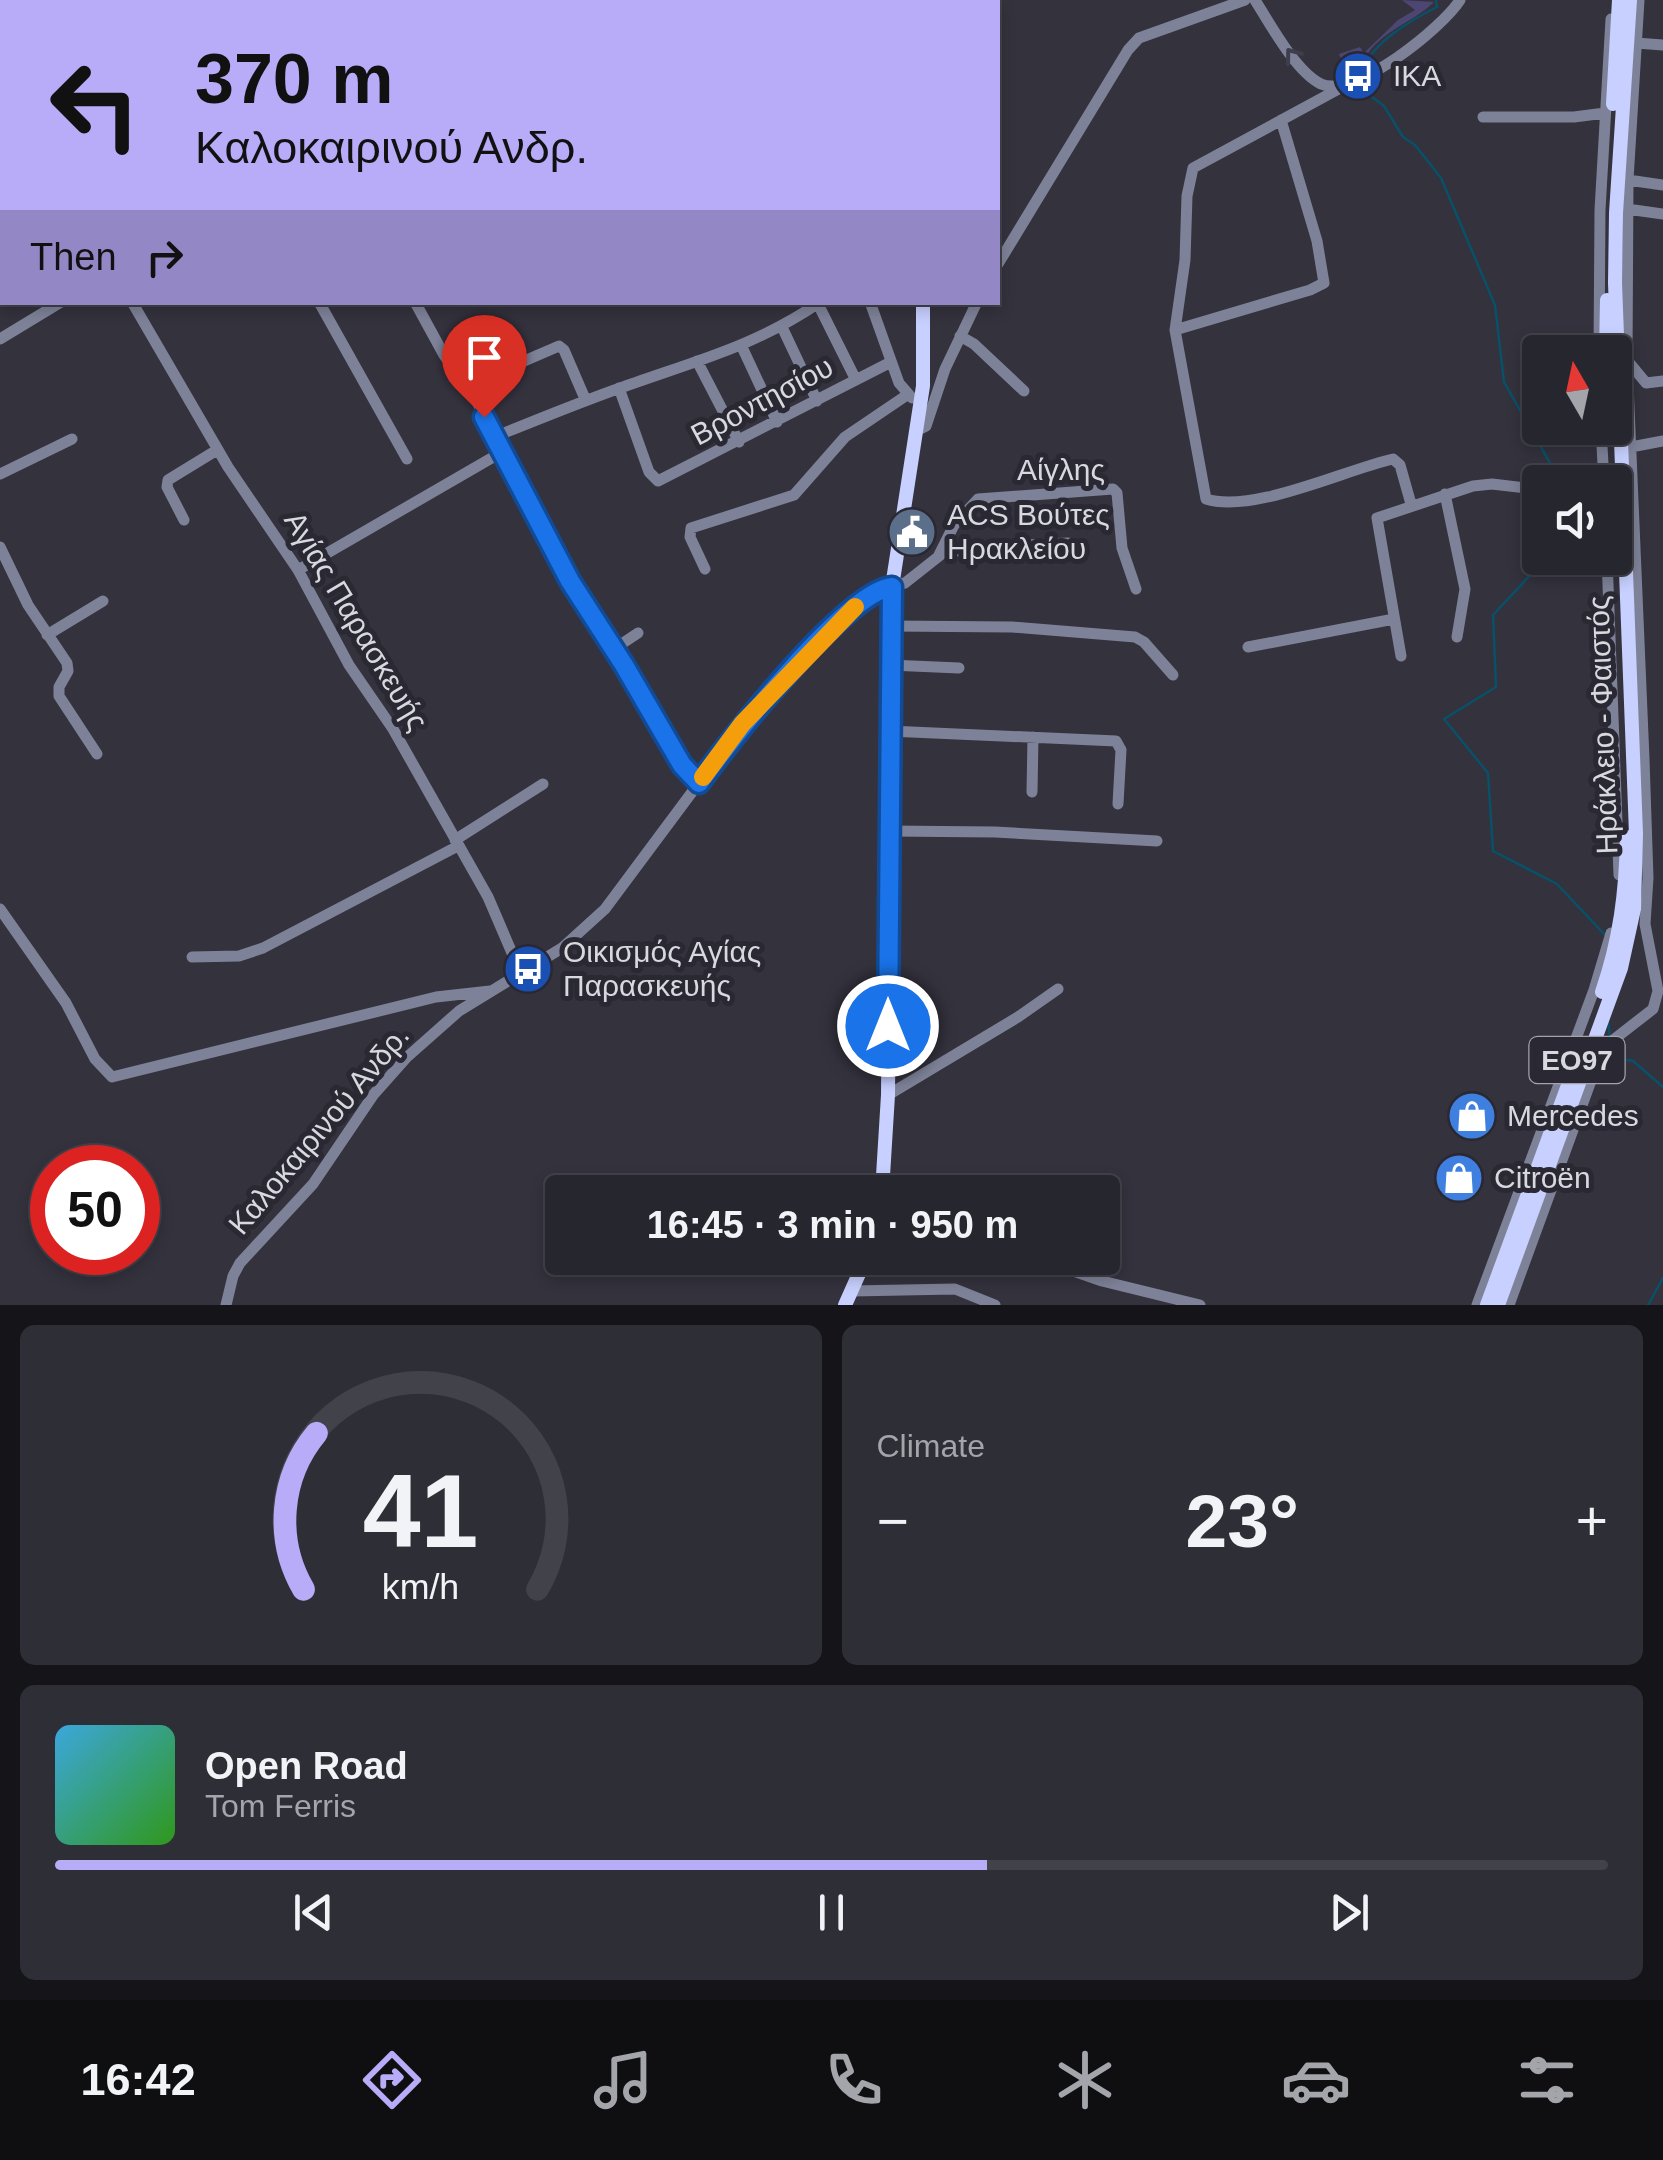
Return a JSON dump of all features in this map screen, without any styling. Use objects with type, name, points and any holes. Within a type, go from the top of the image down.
[{"type":"main road","points":[[1602,335],[1616,0]]},
{"type":"main road","name":"Ηράκλειο - Φαιστός","points":[[1617,335],[1616,213],[1630,0]]},
{"type":"main road","points":[[1624,81],[1635,48]]},
{"type":"main road","points":[[883,1175],[888,1095],[890,626],[894,562],[920,405],[925,356],[923,305]]},
{"type":"main road","name":"Ηράκλειο - Φαιστός","points":[[1498,1305],[1621,968],[1634,908],[1619,445]]},
{"type":"main road","name":"Ηράκλειο - Φαιστός","points":[[1487,1305],[1620,938],[1632,808],[1616,575]]},
{"type":"main road","points":[[1621,968],[1646,902]]},
{"type":"main road","points":[[1544,1120],[1562,1100]]},
{"type":"main road","points":[[845,1305],[859,1275]]},
{"type":"street","points":[[1000,261],[1139,38],[1244,0]]},
{"type":"street","points":[[1255,0],[1308,74],[1326,86],[1357,79]]},
{"type":"street","points":[[1411,504],[1400,465],[1394,459],[1257,499],[1206,500],[1175,330],[1185,260],[1187,196],[1192,168],[1357,79],[1437,28],[1460,0]]},
{"type":"street","points":[[1601,335],[1605,113],[1616,0]]},
{"type":"street","points":[[1627,335],[1628,180],[1639,0]]},
{"type":"street","points":[[1635,48],[1663,45]]},
{"type":"street","points":[[1483,117],[1574,118],[1605,113]]},
{"type":"street","points":[[1175,330],[1324,283],[1281,120]]},
{"type":"street","points":[[1628,180],[1663,185]]},
{"type":"street","points":[[1627,209],[1663,214]]},
{"type":"street","points":[[0,340],[55,305]]},
{"type":"street","name":"Αγίας Παρασκευής","points":[[134,305],[217,450],[298,570],[349,665],[393,728],[488,896],[520,974]]},
{"type":"street","points":[[321,305],[407,459]]},
{"type":"street","points":[[417,305],[466,386],[562,568],[675,754],[699,783]]},
{"type":"street","points":[[494,437],[619,388],[742,347],[782,328],[816,305]]},
{"type":"street","points":[[820,305],[856,380]]},
{"type":"street","points":[[871,305],[907,395],[920,405]]},
{"type":"street","points":[[916,431],[926,426],[976,305]]},
{"type":"street","points":[[782,328],[817,401]]},
{"type":"street","points":[[960,336],[974,344],[1024,391]]},
{"type":"street","points":[[466,386],[558,346],[564,350],[586,401]]},
{"type":"street","points":[[742,347],[777,422]]},
{"type":"street","points":[[697,361],[738,442]]},
{"type":"street","name":"Βροντησίου","points":[[619,388],[655,480],[664,480],[891,362]]},
{"type":"street","points":[[1632,366],[1646,383],[1663,381]]},
{"type":"street","points":[[705,569],[691,539],[691,528],[794,495],[839,442],[907,395]]},
{"type":"street","points":[[0,474],[72,439]]},
{"type":"street","points":[[1509,1305],[1595,1071],[1613,1040],[1652,1009],[1658,991],[1660,975],[1646,940],[1646,902],[1632,808],[1631,447],[1663,441]]},
{"type":"street","points":[[184,520],[167,487],[168,480],[217,450]]},
{"type":"street","points":[[298,570],[502,452]]},
{"type":"street","points":[[1401,656],[1376,520],[1411,504],[1479,485],[1522,488]]},
{"type":"street","name":"Αίγλης","points":[[939,555],[954,525],[978,499],[1113,489],[1125,565],[1136,590]]},
{"type":"street","points":[[1445,494],[1465,589],[1457,637]]},
{"type":"street","points":[[939,555],[984,547],[1068,543]]},
{"type":"street","points":[[0,547],[24,597],[68,666],[68,674],[59,687],[60,699],[97,754]]},
{"type":"street","name":"Καλοκαιρινού Ανδρ.","points":[[226,1305],[240,1263],[313,1184],[387,1078],[460,1011],[562,948],[606,909],[742,724],[820,641],[867,596],[905,583],[939,555]]},
{"type":"street","points":[[1477,1305],[1594,990],[1611,934],[1632,808],[1617,785],[1608,575]]},
{"type":"street","points":[[47,635],[102,602]]},
{"type":"street","points":[[1248,646],[1394,619]]},
{"type":"street","points":[[890,626],[1012,627],[1134,637],[1144,642],[1173,676]]},
{"type":"street","points":[[614,649],[638,633]]},
{"type":"street","points":[[889,666],[959,668]]},
{"type":"street","points":[[889,731],[1118,742],[1118,804]]},
{"type":"street","points":[[1032,792],[1034,737]]},
{"type":"street","points":[[192,957],[239,956],[263,948],[457,843],[542,784]]},
{"type":"street","points":[[1617,785],[1632,808]]},
{"type":"street","points":[[888,831],[1157,841]]},
{"type":"street","points":[[0,909],[66,1003],[95,1058],[112,1076],[436,997],[494,991]]},
{"type":"street","points":[[888,1095],[1018,1018],[1058,989]]},
{"type":"street","points":[[1085,1275],[1169,1301],[1200,1305]]},
{"type":"street","points":[[852,1290],[958,1289],[995,1305]]},
{"type":"shaded area","points":[[1402,0],[1434,2],[1379,41],[1370,50],[1360,75],[1349,79],[1339,54],[1360,47],[1364,53],[1398,20],[1415,10]]},
{"type":"waterway","points":[[1363,73],[1382,43],[1437,7],[1436,0]]},
{"type":"waterway","points":[[1363,81],[1363,90],[1384,106],[1403,137],[1415,145],[1441,178],[1495,305],[1504,382],[1551,465]]},
{"type":"waterway","points":[[1530,575],[1493,615],[1496,687],[1444,719],[1488,773],[1493,851],[1557,884],[1605,935]]},
{"type":"waterway","points":[[1608,1021],[1610,1038]]},
{"type":"waterway","points":[[1613,1045],[1622,1059],[1633,1061],[1663,1087]]},
{"type":"waterway","points":[[1648,1305],[1663,1278]]},
{"type":"slow traffic","points":[[703,777],[742,724],[855,607]]},
{"type":"place","name":"IKA","points":[[1358,76]]},
{"type":"place","name":"ACS Βούτες Ηρακλείου","points":[[912,532]]},
{"type":"place","name":"Οικισμός Αγίας Παρασκευής","points":[[528,969]]},
{"type":"place","name":"Mercedes","points":[[1472,1116]]},
{"type":"place","name":"Citroën","points":[[1459,1178]]},
{"type":"route","points":[[484,417],[584,606],[624,665],[682,765],[699,783],[742,724],[820,641],[875,590],[892,587],[888,1026]]}]
